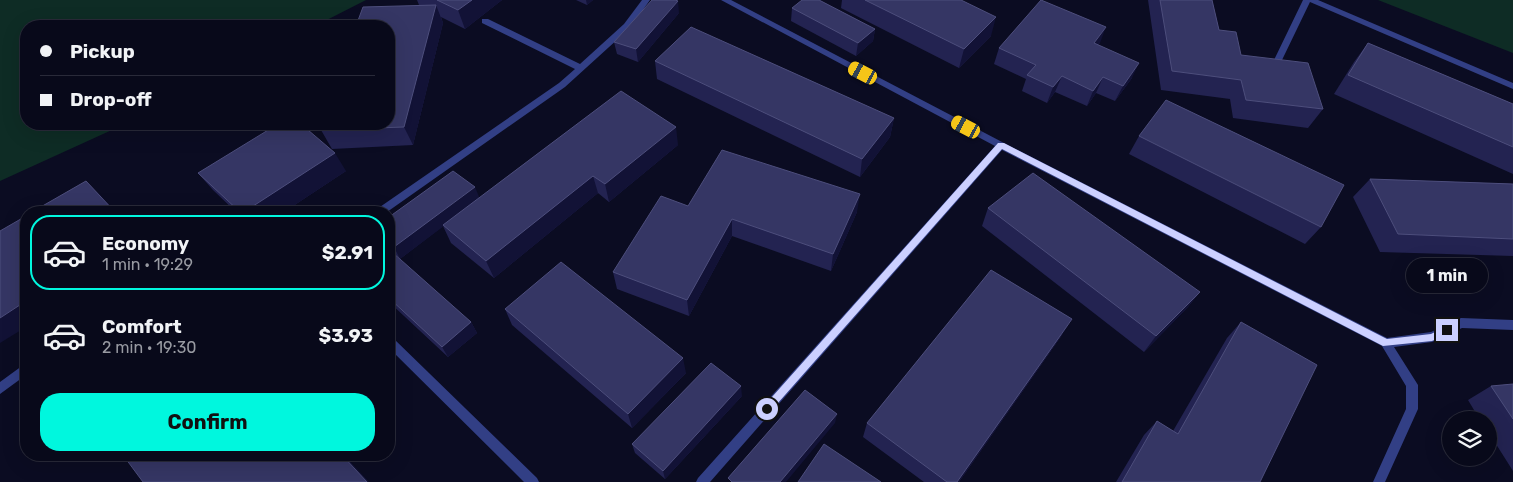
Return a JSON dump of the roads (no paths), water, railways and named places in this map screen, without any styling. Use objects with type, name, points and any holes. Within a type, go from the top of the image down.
[{"type":"lane","points":[[389,206],[562,84],[626,26],[646,0]]},
{"type":"lane","points":[[725,0],[1001,145],[1386,343],[1412,384],[1412,409],[1379,482]]},
{"type":"lane","points":[[1278,60],[1307,0]]},
{"type":"lane","points":[[1311,0],[1513,86]]},
{"type":"lane","points":[[485,21],[580,68]]},
{"type":"lane","points":[[702,482],[1001,145]]},
{"type":"lane","points":[[1386,343],[1432,337],[1461,323],[1513,325]]},
{"type":"lane","points":[[395,347],[533,482]]},
{"type":"lane","points":[[0,389],[20,373]]}]
